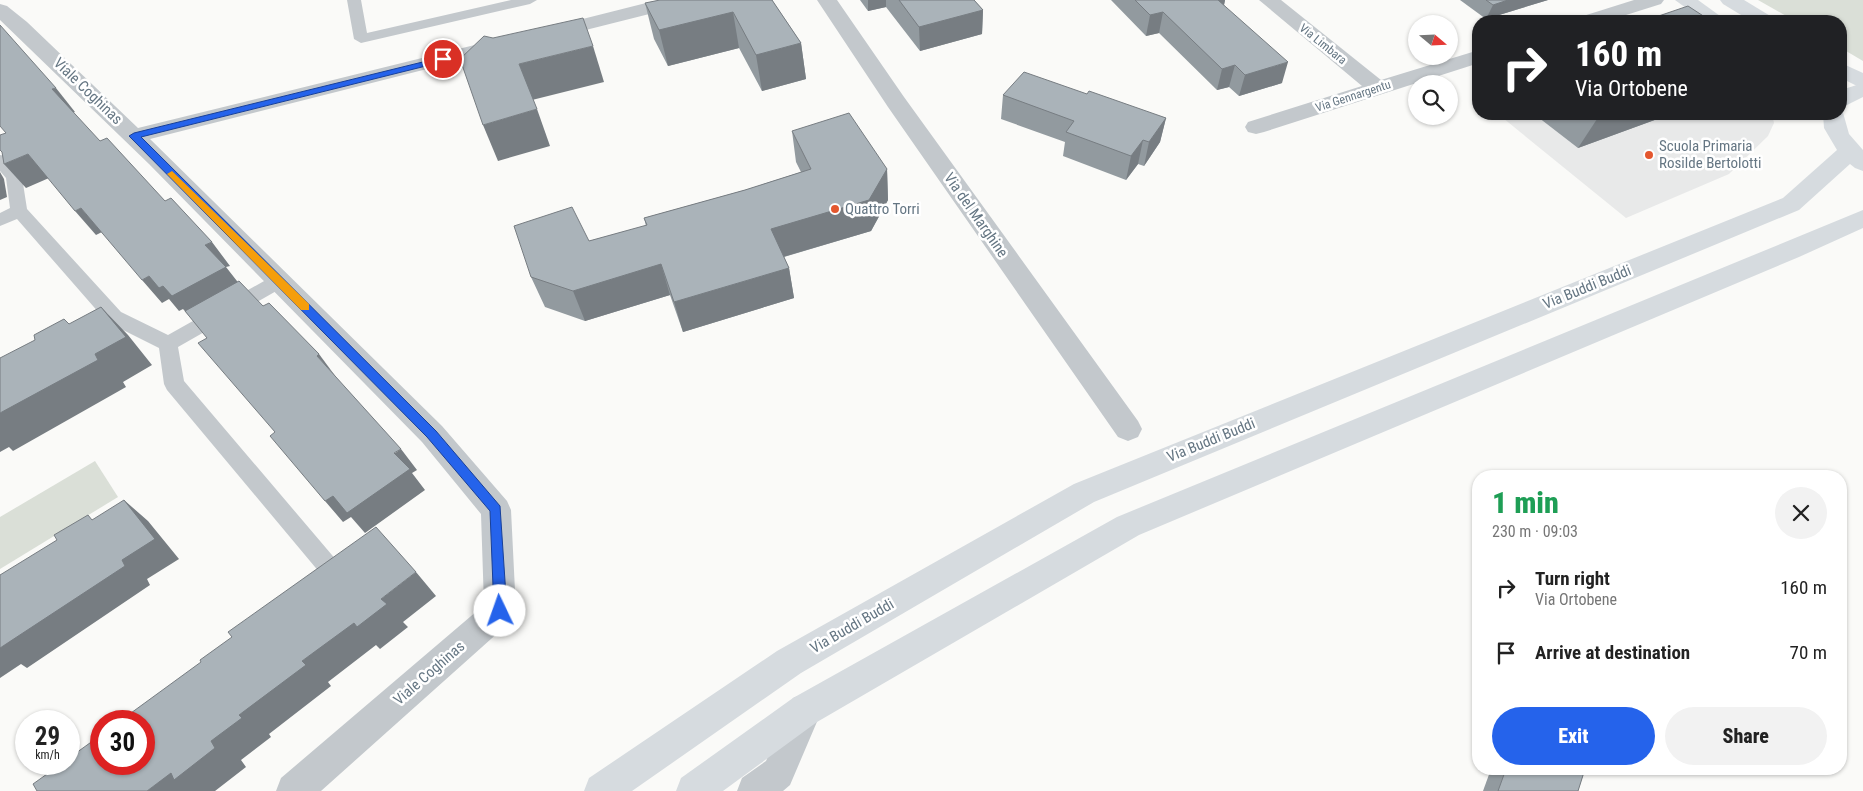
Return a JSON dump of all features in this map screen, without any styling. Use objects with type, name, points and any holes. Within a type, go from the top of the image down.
[{"type":"main road","points":[[1686,0],[1708,15]]},
{"type":"main road","points":[[1730,0],[1755,15]]},
{"type":"main road","points":[[1847,73],[1863,82]]},
{"type":"main road","points":[[1847,96],[1851,93],[1863,90]]},
{"type":"main road","points":[[1835,120],[1837,133],[1857,157]]},
{"type":"main road","name":"Via Buddi Buddi","points":[[602,791],[789,662],[1084,493],[1791,204],[1857,157]]},
{"type":"main road","points":[[694,791],[804,710],[1128,526],[1790,251],[1863,218]]},
{"type":"street","points":[[134,136],[682,0]]},
{"type":"street","name":"Via del Marghine","points":[[827,0],[896,102],[1128,429]]},
{"type":"street","name":"Via Limbara","points":[[1269,0],[1377,88]]},
{"type":"street","points":[[1606,15],[1654,0]]},
{"type":"street","name":"Viale Coghinas","points":[[0,10],[20,26],[134,136],[432,434],[496,510],[500,611],[294,791]]},
{"type":"street","name":"Via Gennargentu","points":[[1256,127],[1472,58]]},
{"type":"street","points":[[755,791],[778,773],[804,710]]},
{"type":"lane","points":[[354,0],[361,39],[530,0]]},
{"type":"lane","points":[[0,160],[14,177],[19,211],[114,317],[168,344]]},
{"type":"lane","points":[[0,220],[19,211]]},
{"type":"lane","points":[[168,344],[279,281]]},
{"type":"lane","points":[[168,344],[174,384],[335,575],[310,593]]},
{"type":"shaded area","points":[[1758,0],[1863,0],[1863,61],[1847,52],[1847,15],[1784,15]]},
{"type":"shaded area","name":"Scuola Primaria Rosilde Bertolotti","points":[[1505,120],[1773,120],[1774,123],[1768,136],[1729,174],[1626,218]]},
{"type":"shaded area","points":[[95,461],[118,497],[0,569],[0,517]]},
{"type":"building","points":[[660,0],[772,0],[801,43],[756,55],[733,12],[659,30],[645,3]]},
{"type":"building","points":[[899,0],[974,0],[983,10],[919,27]]},
{"type":"building","points":[[1135,0],[1218,0],[1288,62],[1245,75],[1235,65],[1222,69],[1163,12],[1150,15]]},
{"type":"building","points":[[1486,0],[1508,0],[1493,5]]},
{"type":"building","points":[[1688,6],[1702,15],[1662,15]]},
{"type":"building","points":[[583,18],[593,46],[519,64],[537,109],[483,125],[460,59],[484,36],[493,38]]},
{"type":"building","points":[[0,25],[56,88],[52,89],[100,141],[107,138],[165,201],[171,198],[212,242],[205,245],[226,267],[172,296],[163,286],[159,288],[149,276],[142,280],[81,208],[75,211],[28,154],[4,164],[0,150],[0,135],[6,133],[0,126]]},
{"type":"building","points":[[1024,72],[1087,94],[1089,91],[1166,118],[1149,142],[1143,140],[1131,156],[1066,132],[1074,121],[1003,95]]},
{"type":"building","points":[[849,113],[887,169],[869,200],[771,229],[789,268],[674,302],[661,264],[573,291],[531,277],[514,226],[572,207],[589,241],[647,225],[644,218],[745,190],[811,169],[792,131]]},
{"type":"building","points":[[239,281],[263,306],[269,303],[319,354],[317,356],[401,449],[394,453],[410,469],[347,513],[333,496],[325,501],[270,436],[275,432],[198,343],[207,338],[185,311]]},
{"type":"building","points":[[101,307],[126,337],[95,354],[98,360],[0,413],[0,358],[35,340],[34,335],[64,319],[69,324]]},
{"type":"building","points":[[124,500],[155,539],[122,560],[125,566],[0,648],[0,575],[57,540],[54,535],[88,515],[92,520]]},
{"type":"building","points":[[376,527],[416,572],[381,599],[387,604],[357,627],[354,623],[302,661],[306,665],[239,715],[242,718],[211,741],[215,748],[174,780],[171,773],[147,791],[37,791],[33,784],[46,775],[80,775],[80,750],[90,743],[90,775],[155,775],[155,710],[135,710],[232,637],[228,632]]},
{"type":"building","points":[[1504,775],[1583,775],[1578,791],[1498,791]]},
{"type":"slow traffic","points":[[172,174],[305,307]]},
{"type":"place","name":"Scuola Primaria Rosilde Bertolotti","points":[[1649,155]]},
{"type":"place","name":"Quattro Torri","points":[[835,209]]},
{"type":"route","points":[[443,59],[134,136],[432,434],[496,510],[500,611]]}]
